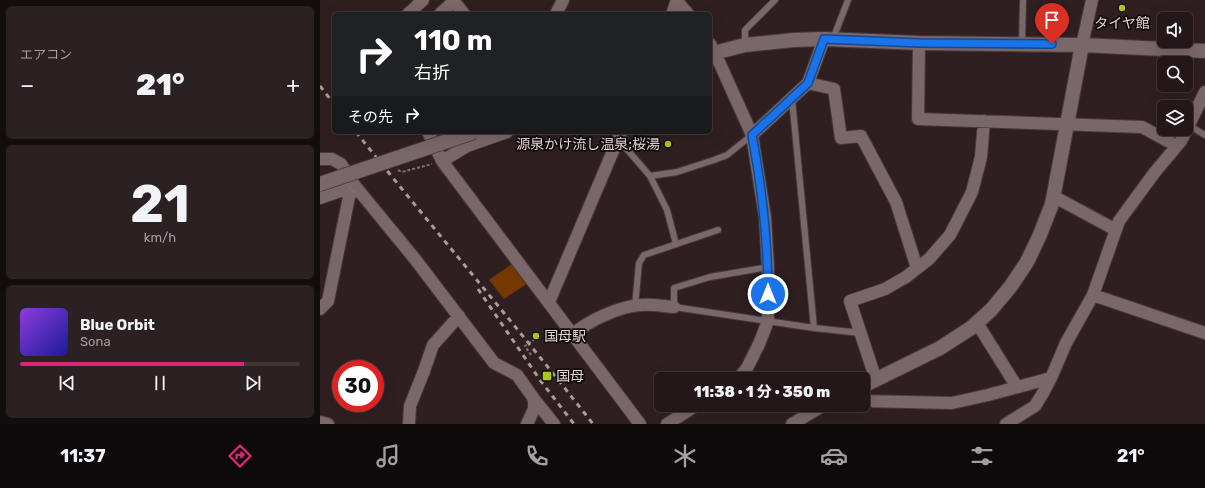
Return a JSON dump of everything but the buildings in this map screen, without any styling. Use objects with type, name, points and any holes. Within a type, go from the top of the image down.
[{"type":"street","points":[[410,12],[423,0]]},
{"type":"street","points":[[557,12],[563,0]]},
{"type":"street","points":[[870,383],[940,348],[971,328],[991,310],[1011,286],[1027,262],[1052,204],[1092,0]]},
{"type":"street","points":[[442,12],[453,1],[462,12]]},
{"type":"street","points":[[673,12],[677,1],[686,12]]},
{"type":"street","points":[[752,135],[808,83],[828,39]]},
{"type":"street","points":[[744,372],[748,368],[768,321],[768,267],[765,217],[752,135],[712,51],[744,45],[794,40],[828,39],[920,43],[1022,43],[1205,51]]},
{"type":"street","points":[[920,43],[918,119],[1142,127],[1177,146]]},
{"type":"street","points":[[808,83],[834,89],[841,138],[861,136],[896,202],[917,268]]},
{"type":"street","points":[[1193,115],[1205,92]]},
{"type":"street","points":[[876,380],[850,301],[885,289],[906,277],[929,259],[950,235],[972,192],[981,157],[984,121]]},
{"type":"street","points":[[429,134],[442,161],[640,424]]},
{"type":"street","points":[[320,184],[468,134]]},
{"type":"street","points":[[442,161],[467,146],[501,134]]},
{"type":"street","points":[[549,302],[619,135]]},
{"type":"street","points":[[1006,424],[1035,406],[1051,378],[1066,343],[1093,295],[1119,221],[1155,172],[1181,141],[1183,136]]},
{"type":"street","points":[[320,159],[332,159],[341,164],[353,189],[415,259],[494,363],[517,375],[554,424]]},
{"type":"street","points":[[320,198],[353,189]]},
{"type":"street","points":[[320,309],[328,300],[349,197],[353,189]]},
{"type":"street","points":[[1053,196],[1116,230]]},
{"type":"street","points":[[1093,295],[1205,333]]},
{"type":"street","points":[[573,334],[582,327],[624,307],[641,305],[674,307]]},
{"type":"street","points":[[409,424],[410,406],[433,345],[459,316]]},
{"type":"street","points":[[977,322],[1017,387]]},
{"type":"street","points":[[870,401],[952,403],[1051,378]]},
{"type":"street","points":[[528,424],[534,409],[534,399]]},
{"type":"street","points":[[667,424],[686,412]]},
{"type":"street","points":[[792,424],[812,412]]},
{"type":"street","points":[[320,422],[328,424]]},
{"type":"lane","points":[[744,45],[746,30],[775,0]]},
{"type":"lane","points":[[828,39],[848,0]]},
{"type":"lane","points":[[1022,43],[1023,0]]},
{"type":"lane","points":[[792,99],[814,328]]},
{"type":"lane","points":[[1193,128],[1205,135]]},
{"type":"lane","points":[[619,135],[650,176],[667,210],[676,244]]},
{"type":"lane","points":[[650,176],[677,172],[727,155],[752,135]]},
{"type":"lane","points":[[635,306],[639,263],[644,255],[718,230]]},
{"type":"lane","points":[[768,267],[710,277],[674,288],[674,307],[814,328],[861,333]]},
{"type":"path","points":[[398,170],[402,172],[442,161]]},
{"type":"path","points":[[531,355],[525,346],[535,339]]},
{"type":"shaded area","points":[[513,263],[528,283],[504,299],[489,280]]},
{"type":"railway","points":[[320,86],[332,101]]},
{"type":"railway","points":[[358,134],[593,424]]},
{"type":"railway","points":[[478,289],[540,380],[574,424]]},
{"type":"place","name":"タイヤ館","points":[[1122,8]]},
{"type":"place","name":"源泉かけ流し温泉;桜湯","points":[[668,144]]},
{"type":"place","name":"国母駅","points":[[536,336]]},
{"type":"place","name":"国母","points":[[547,376]]},
{"type":"route","points":[[768,294],[765,217],[752,135],[808,83],[824,39],[920,43],[1052,44]]}]
